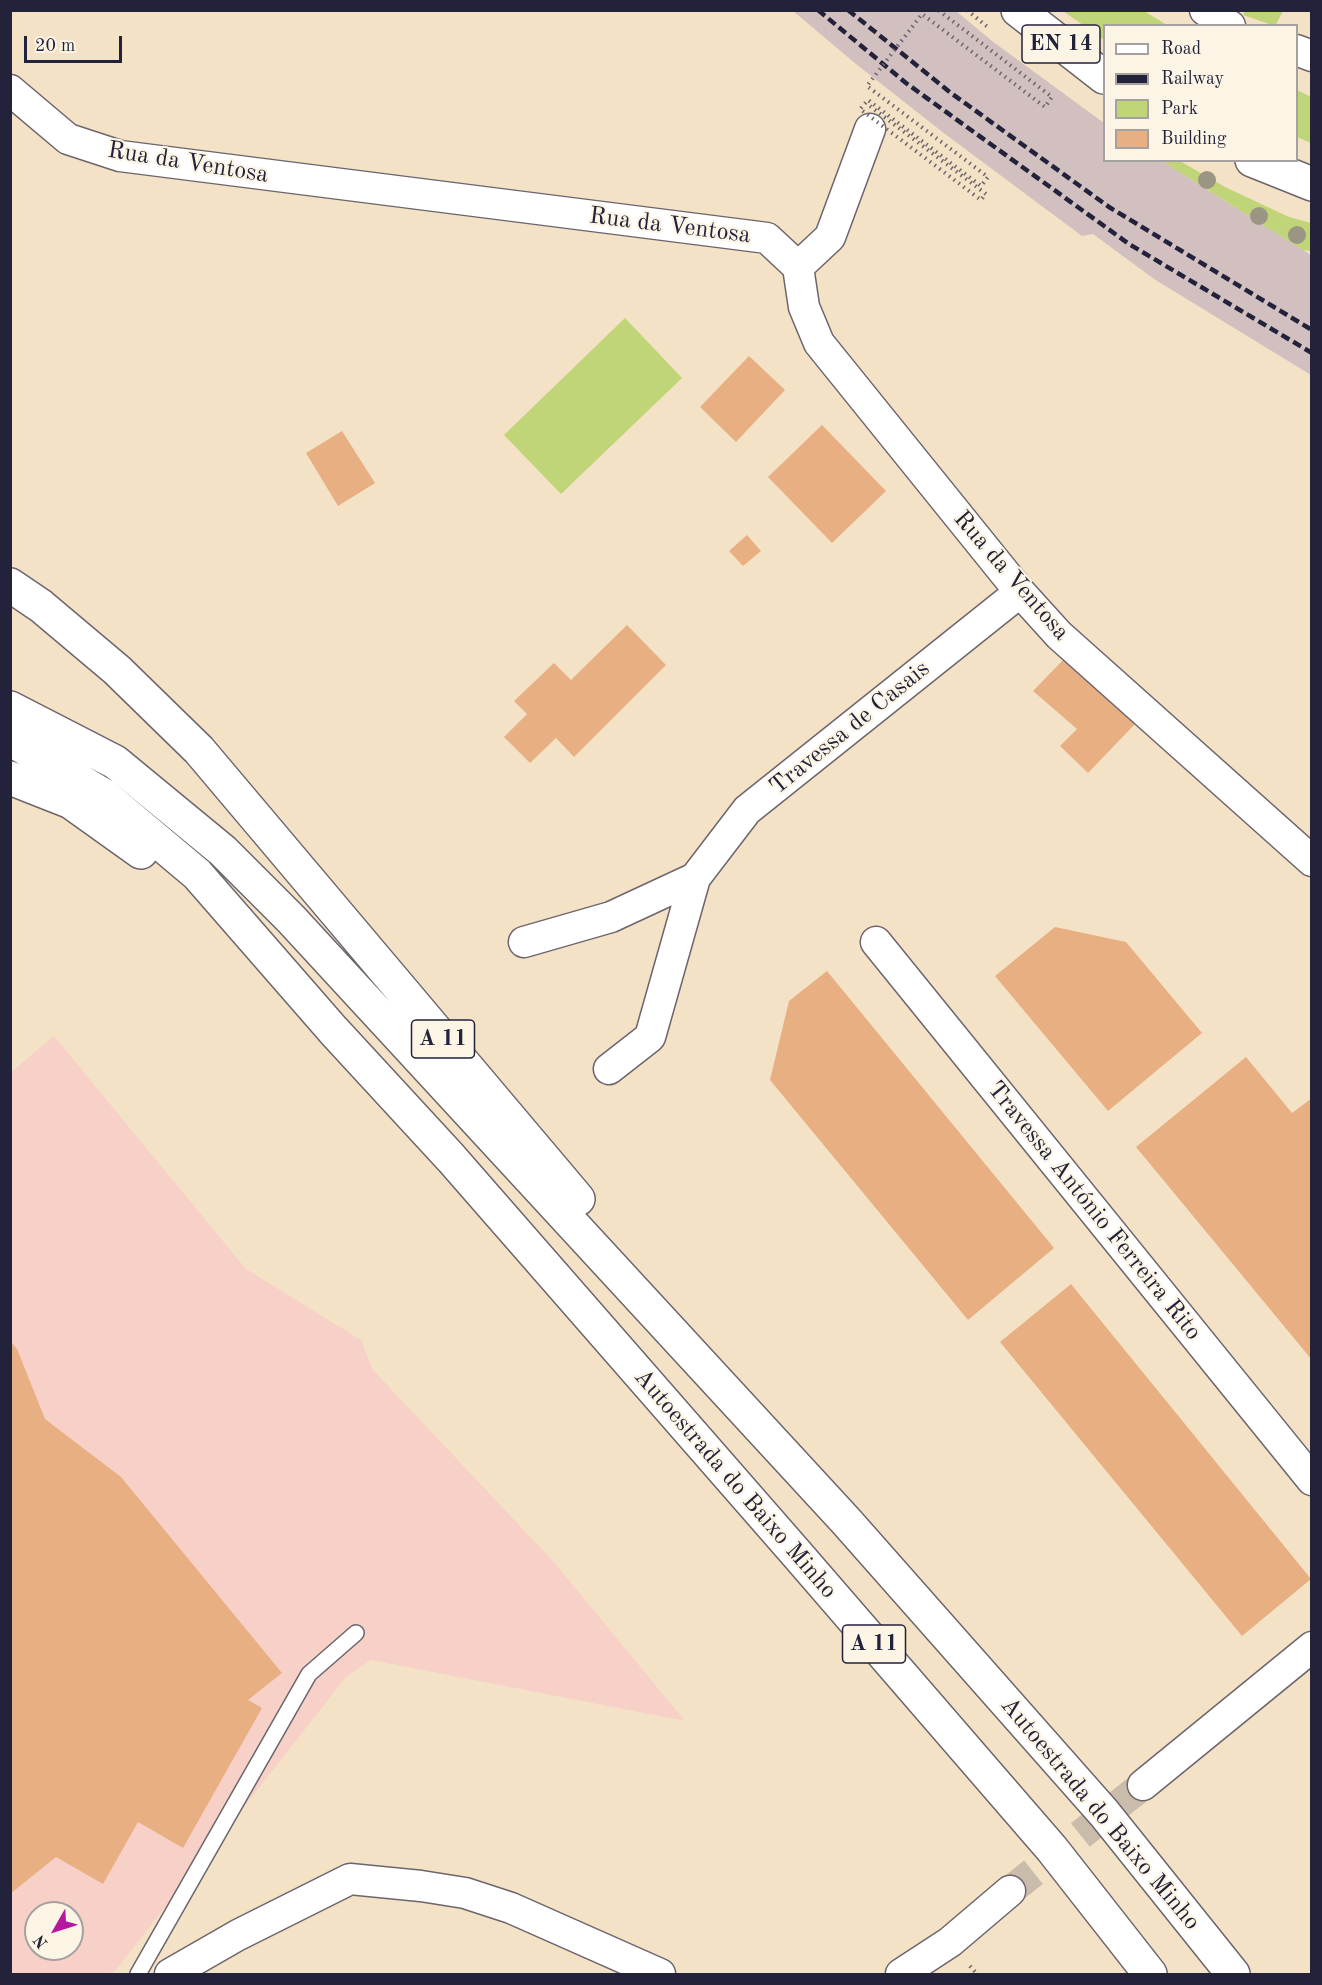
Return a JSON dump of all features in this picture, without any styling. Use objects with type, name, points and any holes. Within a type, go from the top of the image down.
[{"type":"main road","name":"EN 14","points":[[1018,10],[1103,76]]},
{"type":"main road","points":[[1257,162],[1311,184]]},
{"type":"main road","name":"A 11","points":[[10,585],[41,606],[117,670],[199,750],[846,1521]]},
{"type":"main road","points":[[10,708],[115,762],[223,851],[291,919],[846,1521]]},
{"type":"main road","name":"A 11","points":[[10,740],[20,743],[103,795],[196,874],[333,1030]]},
{"type":"main road","points":[[10,778],[71,802],[184,884],[333,1030]]},
{"type":"main road","name":"Autoestrada do Baixo Minho","points":[[333,1030],[451,1158],[796,1553],[1052,1849],[1150,1974]]},
{"type":"main road","name":"Autoestrada do Baixo Minho","points":[[846,1521],[1104,1813],[1233,1974]]},
{"type":"street","points":[[1205,10],[1227,24]]},
{"type":"street","name":"Rua da Ventosa","points":[[10,90],[68,139],[120,156],[767,238],[798,267],[804,306],[819,343],[1020,592],[1059,635],[1311,861]]},
{"type":"street","points":[[798,267],[830,237],[870,118]]},
{"type":"street","name":"Travessa de Casais","points":[[609,1069],[650,1037],[695,878],[747,810],[1020,592]]},
{"type":"street","name":"Travessa de Casais","points":[[524,942],[610,917],[695,878]]},
{"type":"street","name":"Travessa António Ferreira Rito","points":[[876,942],[1311,1480]]},
{"type":"street","points":[[1143,1785],[1311,1647]]},
{"type":"street","points":[[170,1974],[238,1935],[350,1879],[465,1893],[511,1908],[660,1974]]},
{"type":"street","points":[[901,1974],[951,1942],[1010,1891]]},
{"type":"lane","points":[[138,1974],[309,1674],[356,1633]]},
{"type":"path","points":[[870,118],[986,194],[981,200],[861,109],[868,100],[981,186],[988,177],[867,86],[922,14],[1045,107],[1052,97],[938,10]]},
{"type":"shaded area","points":[[793,11],[956,11],[992,41],[1103,122],[1103,162],[1164,162],[1311,255],[1311,375],[1154,279],[1093,234],[1082,236],[945,134]]},
{"type":"shaded area","points":[[54,1036],[246,1269],[361,1340],[373,1370],[553,1561],[685,1721],[371,1660],[346,1677],[115,1971],[108,1974],[11,1974],[10,1073]]},
{"type":"green space","points":[[1245,10],[1283,11],[1276,24],[1269,24],[1243,15]]},
{"type":"green space","points":[[1063,11],[1144,11],[1165,24],[1103,24],[1103,39]]},
{"type":"green space","points":[[1298,90],[1311,97],[1311,143],[1298,137]]},
{"type":"green space","points":[[1164,162],[1182,162],[1225,187],[1289,217],[1311,223],[1311,251],[1303,250]]},
{"type":"green space","points":[[625,318],[682,378],[561,494],[504,435]]},
{"type":"building","points":[[749,356],[785,390],[736,442],[700,407]]},
{"type":"building","points":[[822,425],[886,491],[832,543],[768,477]]},
{"type":"building","points":[[342,431],[375,483],[338,506],[306,453]]},
{"type":"building","points":[[747,535],[761,551],[743,566],[729,551]]},
{"type":"building","points":[[627,625],[666,665],[574,757],[556,738],[530,763],[504,737],[527,714],[514,701],[554,663],[571,680]]},
{"type":"building","points":[[1064,659],[1136,723],[1088,773],[1060,746],[1077,729],[1033,691]]},
{"type":"building","points":[[1055,927],[1126,942],[1202,1033],[1108,1111],[995,976]]},
{"type":"building","points":[[827,971],[1054,1248],[968,1320],[770,1080],[789,1001]]},
{"type":"building","points":[[1246,1057],[1292,1113],[1312,1098],[1312,1360],[1136,1147]]},
{"type":"building","points":[[1071,1284],[1311,1579],[1242,1636],[1000,1342]]},
{"type":"building","points":[[10,1341],[17,1349],[45,1419],[121,1477],[282,1673],[248,1700],[262,1708],[183,1848],[138,1822],[103,1884],[56,1857],[10,1894]]},
{"type":"tunnel","points":[[1010,1891],[1143,1785]]},
{"type":"railway","points":[[818,10],[906,83],[1129,244],[1312,353]]},
{"type":"railway","points":[[848,10],[951,93],[1109,207],[1312,330]]}]
